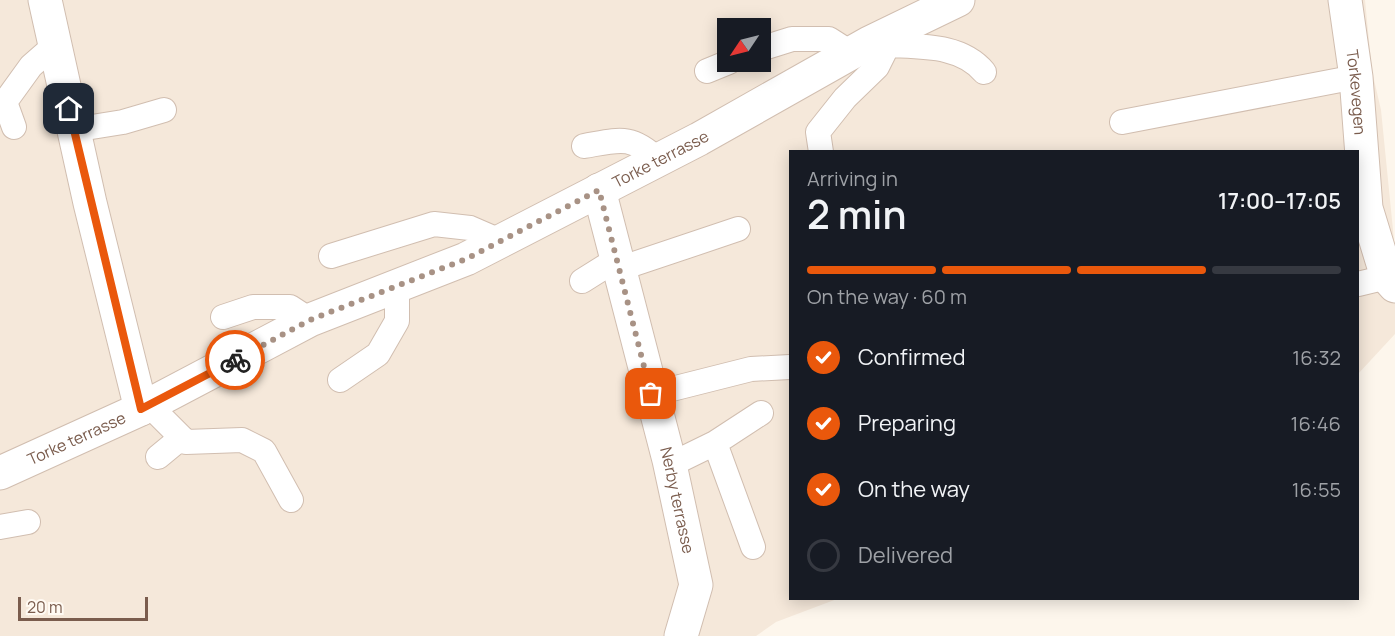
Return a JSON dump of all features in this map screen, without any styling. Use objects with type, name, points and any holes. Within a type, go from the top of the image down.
[{"type":"street","points":[[45,0],[73,130],[145,407]]},
{"type":"street","name":"Torke terrasse","points":[[0,473],[145,407],[310,320],[466,259],[658,160],[958,0]]},
{"type":"street","name":"Torkevegen","points":[[1345,0],[1356,77],[1366,208],[1380,282]]},
{"type":"street","name":"Nerby terrasse","points":[[599,190],[670,465],[696,585],[681,636]]},
{"type":"lane","points":[[771,46],[792,39],[828,39],[869,47],[954,50],[974,60],[984,72]]},
{"type":"lane","points":[[14,127],[5,102],[31,66],[55,45]]},
{"type":"lane","points":[[821,150],[818,132],[845,98],[877,67],[869,47]]},
{"type":"lane","points":[[707,71],[717,67]]},
{"type":"lane","points":[[1122,122],[1356,77]]},
{"type":"lane","points":[[73,130],[123,122],[164,110]]},
{"type":"lane","points":[[584,146],[616,140],[642,144],[658,160]]},
{"type":"lane","points":[[332,256],[434,224],[470,228],[500,241]]},
{"type":"lane","points":[[582,280],[618,264],[738,229]]},
{"type":"lane","points":[[340,380],[378,354],[397,321],[397,286]]},
{"type":"lane","points":[[223,317],[253,308],[290,307],[310,320]]},
{"type":"lane","points":[[651,394],[751,369],[785,364]]},
{"type":"lane","points":[[145,407],[186,442],[242,440],[264,451],[291,500]]},
{"type":"lane","points":[[670,465],[716,443],[761,413]]},
{"type":"lane","points":[[158,457],[182,438]]},
{"type":"lane","points":[[716,443],[753,547]]},
{"type":"lane","points":[[0,527],[28,522]]},
{"type":"shaded area","points":[[0,0],[1365,0],[1372,71],[1381,110],[1395,250],[1395,334],[1359,373],[1359,150],[789,150],[789,600],[834,600],[776,622],[756,636],[0,636]]},
{"type":"way so far","points":[[235,360],[310,320],[466,259],[599,190],[651,394]]},
{"type":"route","points":[[69,109],[141,409],[235,360]]}]
